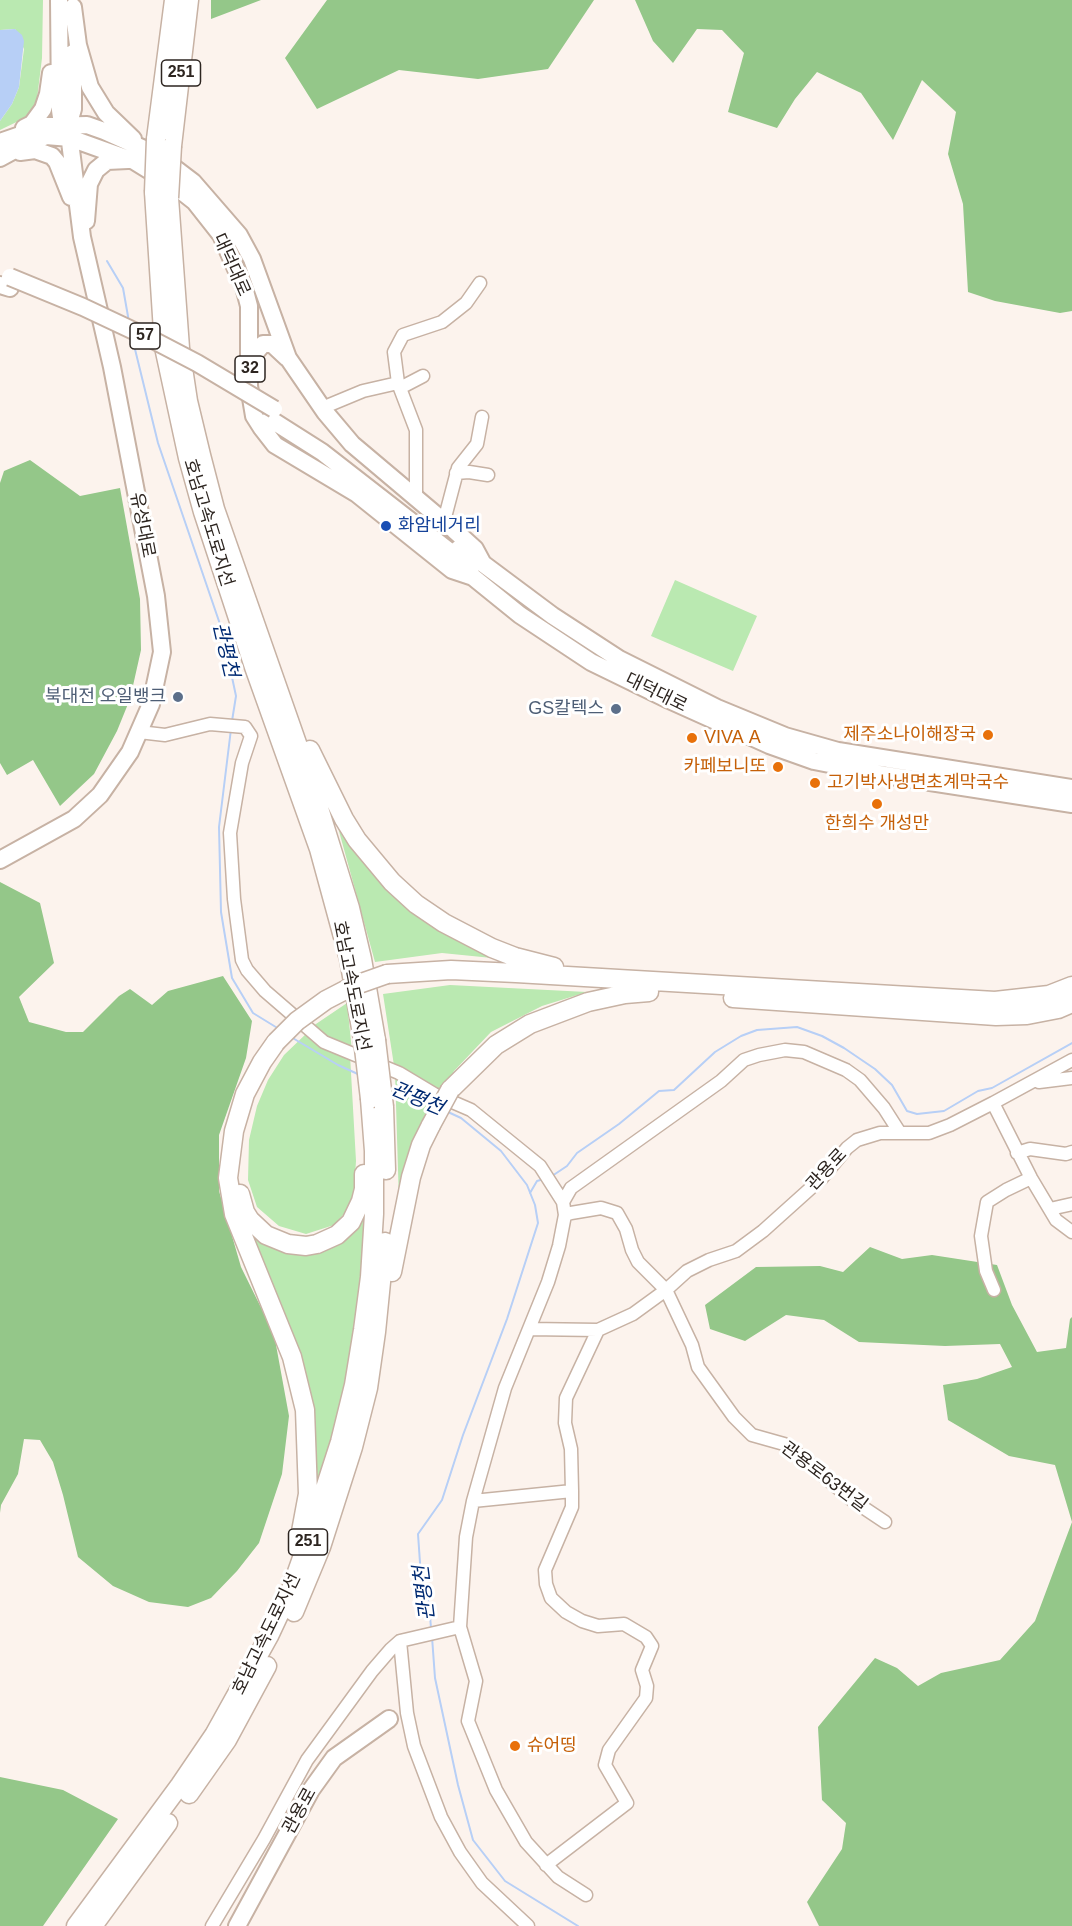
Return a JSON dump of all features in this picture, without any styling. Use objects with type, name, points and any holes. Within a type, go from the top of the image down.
[{"type":"highway","name":"호남고속도로지선","points":[[93,1926],[227,1740],[303,1594],[353,1448],[368,1388],[381,1288],[386,1215],[364,1040],[362,959],[350,908],[331,845],[215,509],[188,401],[161,195],[151,149],[174,0]]},
{"type":"highway","name":"호남고속도로지선","points":[[151,149],[189,0]]},
{"type":"highway","name":"호남고속도로지선","points":[[161,195],[164,347],[188,458],[203,512],[250,656],[319,849],[343,934],[341,952],[364,1040]]},
{"type":"highway","points":[[215,509],[226,520],[310,751],[344,819],[372,860],[416,904],[471,939],[514,957],[578,973],[612,978]]},
{"type":"highway","points":[[364,1040],[371,1100],[364,1150],[364,1189],[351,1222],[337,1235],[306,1246],[288,1244],[266,1235],[257,1228],[245,1212],[240,1193],[240,1166],[244,1135],[255,1099],[280,1046],[297,1022],[326,1000],[353,986],[451,970],[995,1000],[1049,995],[1072,986]]},
{"type":"highway","points":[[388,980],[450,980],[996,1016],[1028,1015],[1058,1009],[1072,1003]]},
{"type":"highway","points":[[368,1388],[411,1178],[421,1145],[450,1090],[496,1045],[530,1024],[588,1002],[624,994],[649,992]]},
{"type":"highway","points":[[275,1624],[294,1563],[308,1494],[305,1410],[292,1357],[234,1214],[228,1178],[234,1131],[245,1094],[262,1062],[280,1046]]},
{"type":"highway","name":"호남고속도로지선","points":[[76,1926],[214,1735],[240,1691],[291,1589],[321,1504],[354,1385],[370,1277],[374,1214],[371,1100]]},
{"type":"main road","name":"32","points":[[68,2],[90,87],[106,113],[151,149]]},
{"type":"main road","name":"유성대로","points":[[68,2],[60,28],[60,110],[69,132]]},
{"type":"main road","name":"유성대로","points":[[0,860],[74,819],[100,795],[130,752],[139,732],[151,704],[162,652],[156,596],[112,367],[78,210],[69,132],[73,109],[68,2]]},
{"type":"main road","points":[[4,148],[32,124],[43,110],[60,28]]},
{"type":"main road","name":"대덕대로","points":[[69,132],[87,125],[151,149],[193,182],[239,235],[252,260],[288,358],[322,408],[352,444],[416,496],[475,549],[478,570],[520,615],[591,662],[768,745],[814,761],[885,775],[1072,804]]},
{"type":"main road","points":[[4,148],[22,146],[46,136],[69,132],[118,154],[115,144],[122,142],[151,149]]},
{"type":"main road","points":[[4,148],[35,150],[51,156],[57,162],[78,210]]},
{"type":"main road","name":"대덕대로","points":[[151,149],[176,187],[195,202],[221,235],[239,272],[249,306],[249,386],[254,416],[261,427],[275,445],[357,494],[452,570],[478,570]]},
{"type":"main road","points":[[84,246],[89,184],[93,175],[107,161],[151,149]]},
{"type":"main road","name":"대덕대로","points":[[5,281],[132,341],[272,414],[462,561],[619,659],[717,708],[785,736],[838,751],[1072,788]]},
{"type":"main road","points":[[250,359],[263,344],[272,344],[288,358]]},
{"type":"main road","name":"관용로","points":[[237,1926],[311,1790],[328,1766],[334,1758],[389,1719]]},
{"type":"street","points":[[416,496],[416,430],[399,385],[394,352],[402,334],[441,322],[466,303],[480,283]]},
{"type":"street","points":[[322,408],[363,391],[399,385],[423,376]]},
{"type":"street","points":[[444,521],[456,473],[462,461],[477,444],[482,417]]},
{"type":"street","points":[[456,473],[469,472],[488,475]]},
{"type":"street","points":[[139,732],[165,735],[210,724],[245,727],[251,736],[242,763],[230,833],[235,909],[242,960],[247,970],[265,991],[324,1042],[399,1073],[434,1094],[471,1110],[540,1166],[561,1199],[565,1215],[559,1246],[548,1282],[505,1388],[473,1501],[455,1628],[476,1681],[468,1721],[496,1790],[526,1842],[558,1877],[586,1894]]},
{"type":"street","points":[[561,1199],[572,1188],[721,1081],[744,1060],[759,1055],[785,1050],[804,1052],[846,1070],[860,1080],[884,1108],[900,1133]]},
{"type":"street","points":[[1020,1087],[1070,1078],[1068,1062]]},
{"type":"street","name":"관용로","points":[[598,1330],[633,1314],[687,1271],[709,1260],[736,1251],[763,1231],[822,1178],[847,1148],[857,1140],[880,1133],[929,1133],[993,1103],[1068,1062]]},
{"type":"street","points":[[993,1103],[1030,1178],[1056,1220],[1072,1232]]},
{"type":"street","points":[[1017,1153],[1030,1149],[1066,1154],[1072,1152]]},
{"type":"street","points":[[994,1290],[986,1271],[981,1236],[987,1202],[1030,1178]]},
{"type":"street","points":[[1050,1209],[1072,1204]]},
{"type":"street","points":[[565,1215],[601,1208],[617,1213],[626,1229],[638,1262],[666,1290]]},
{"type":"street","name":"관용로63번길","points":[[666,1290],[692,1345],[698,1367],[734,1417],[752,1435],[784,1444],[792,1449],[852,1500],[885,1522]]},
{"type":"street","points":[[529,1329],[598,1330],[566,1398],[565,1423],[571,1449],[572,1508],[545,1570],[546,1584],[551,1598],[566,1612],[582,1621],[598,1626],[624,1624],[646,1637],[652,1646],[642,1670],[646,1698],[609,1750],[604,1765],[627,1803],[546,1865]]},
{"type":"street","points":[[473,1501],[572,1491]]},
{"type":"street","points":[[212,1926],[264,1839],[307,1760],[372,1671],[400,1641],[455,1628]]},
{"type":"street","points":[[400,1641],[407,1713],[414,1746],[441,1817],[459,1852],[482,1883],[528,1926]]},
{"type":"green space","points":[[0,0],[43,0],[42,58],[37,99],[29,116],[0,130],[0,121],[12,104],[19,87],[24,49],[15,29],[0,30]]},
{"type":"green space","points":[[211,0],[261,0],[211,19]]},
{"type":"green space","points":[[327,0],[594,0],[548,69],[478,79],[399,70],[317,109],[285,58]]},
{"type":"green space","points":[[635,0],[1072,0],[1072,311],[1060,313],[995,301],[968,292],[963,204],[948,154],[956,112],[922,80],[893,140],[861,93],[817,72],[795,99],[777,128],[728,112],[744,53],[722,30],[697,29],[673,63],[653,41]]},
{"type":"green space","points":[[30,460],[80,496],[120,488],[140,599],[141,650],[130,699],[117,731],[94,774],[60,806],[33,760],[7,775],[0,763],[0,483],[4,471]]},
{"type":"green space","points":[[675,580],[757,616],[733,671],[651,636]]},
{"type":"green space","points":[[334,813],[365,858],[502,959],[442,953],[375,962]]},
{"type":"green space","points":[[0,882],[40,903],[54,963],[19,997],[29,1022],[66,1032],[83,1032],[119,996],[130,989],[152,1005],[168,991],[223,976],[252,1021],[246,1058],[219,1135],[219,1191],[241,1267],[274,1334],[289,1416],[282,1474],[259,1543],[237,1571],[211,1598],[188,1607],[149,1602],[113,1586],[78,1557],[53,1462],[40,1440],[24,1439],[18,1474],[1,1505],[0,1513]]},
{"type":"green space","points":[[450,985],[587,992],[542,1006],[491,1032],[454,1071],[420,1129],[399,1202],[395,1072],[383,994]]},
{"type":"green space","points":[[347,1003],[352,1051],[325,1039],[313,1026]]},
{"type":"green space","points":[[308,1032],[350,1055],[356,1161],[353,1204],[334,1225],[306,1234],[279,1226],[257,1207],[248,1180],[249,1140],[257,1106],[268,1080],[284,1055]]},
{"type":"green space","points":[[366,1213],[362,1270],[347,1372],[340,1410],[315,1497],[314,1407],[303,1361],[281,1303],[255,1252],[245,1220],[273,1242],[351,1233]]},
{"type":"green space","points":[[870,1247],[902,1259],[932,1255],[997,1265],[1012,1305],[1037,1352],[1066,1348],[1072,1317],[1072,1522],[1055,1465],[1009,1456],[948,1420],[943,1385],[977,1379],[1012,1367],[1000,1344],[945,1346],[859,1342],[824,1320],[786,1315],[745,1341],[710,1329],[705,1305],[756,1267],[820,1266],[843,1272]]},
{"type":"green space","points":[[1072,1522],[1072,1926],[819,1926],[807,1902],[842,1849],[846,1823],[822,1800],[818,1727],[875,1658],[897,1668],[918,1686],[941,1673],[1000,1660],[1035,1621]]},
{"type":"green space","points":[[0,1777],[63,1790],[118,1819],[43,1926],[0,1926]]},
{"type":"water","points":[[15,29],[22,35],[24,41],[19,87],[12,104],[0,121],[0,30]]},
{"type":"waterway","name":"관평천","points":[[107,261],[123,288],[129,322]]},
{"type":"waterway","name":"관평천","points":[[132,337],[158,443],[222,630],[236,696],[232,721]]},
{"type":"waterway","name":"관평천","points":[[231,729],[219,827],[221,912],[232,978],[253,1013],[279,1029]]},
{"type":"waterway","points":[[552,1176],[567,1166],[577,1153],[619,1124],[659,1091],[674,1090],[715,1052],[741,1036],[757,1030],[797,1027],[822,1036],[875,1069],[892,1085],[907,1111],[917,1114],[944,1111],[978,1091],[992,1088],[1072,1043]]},
{"type":"waterway","name":"관평천","points":[[291,1037],[338,1065],[360,1075]]},
{"type":"waterway","name":"관평천","points":[[389,1088],[434,1107]]},
{"type":"waterway","name":"관평천","points":[[431,1628],[429,1604],[421,1577],[418,1534],[442,1500],[463,1435],[507,1319],[538,1223],[535,1205],[527,1185],[501,1151],[461,1118],[448,1112]]},
{"type":"waterway","points":[[530,1193],[537,1181],[544,1179]]},
{"type":"waterway","name":"관평천","points":[[432,1637],[435,1678],[458,1785],[473,1840],[505,1881],[578,1926]]},
{"type":"place","name":"화암네거리","points":[[386,526]]},
{"type":"place","name":"북대전 오일뱅크","points":[[178,697]]},
{"type":"place","name":"GS칼텍스","points":[[616,709]]},
{"type":"place","name":"제주소나이해장국","points":[[988,735]]},
{"type":"place","name":"VIVA A","points":[[692,738]]},
{"type":"place","name":"카페보니또","points":[[778,767]]},
{"type":"place","name":"고기박사냉면초계막국수","points":[[815,783]]},
{"type":"place","name":"한희수 개성만","points":[[877,804]]},
{"type":"place","name":"슈어띵","points":[[515,1746]]}]
